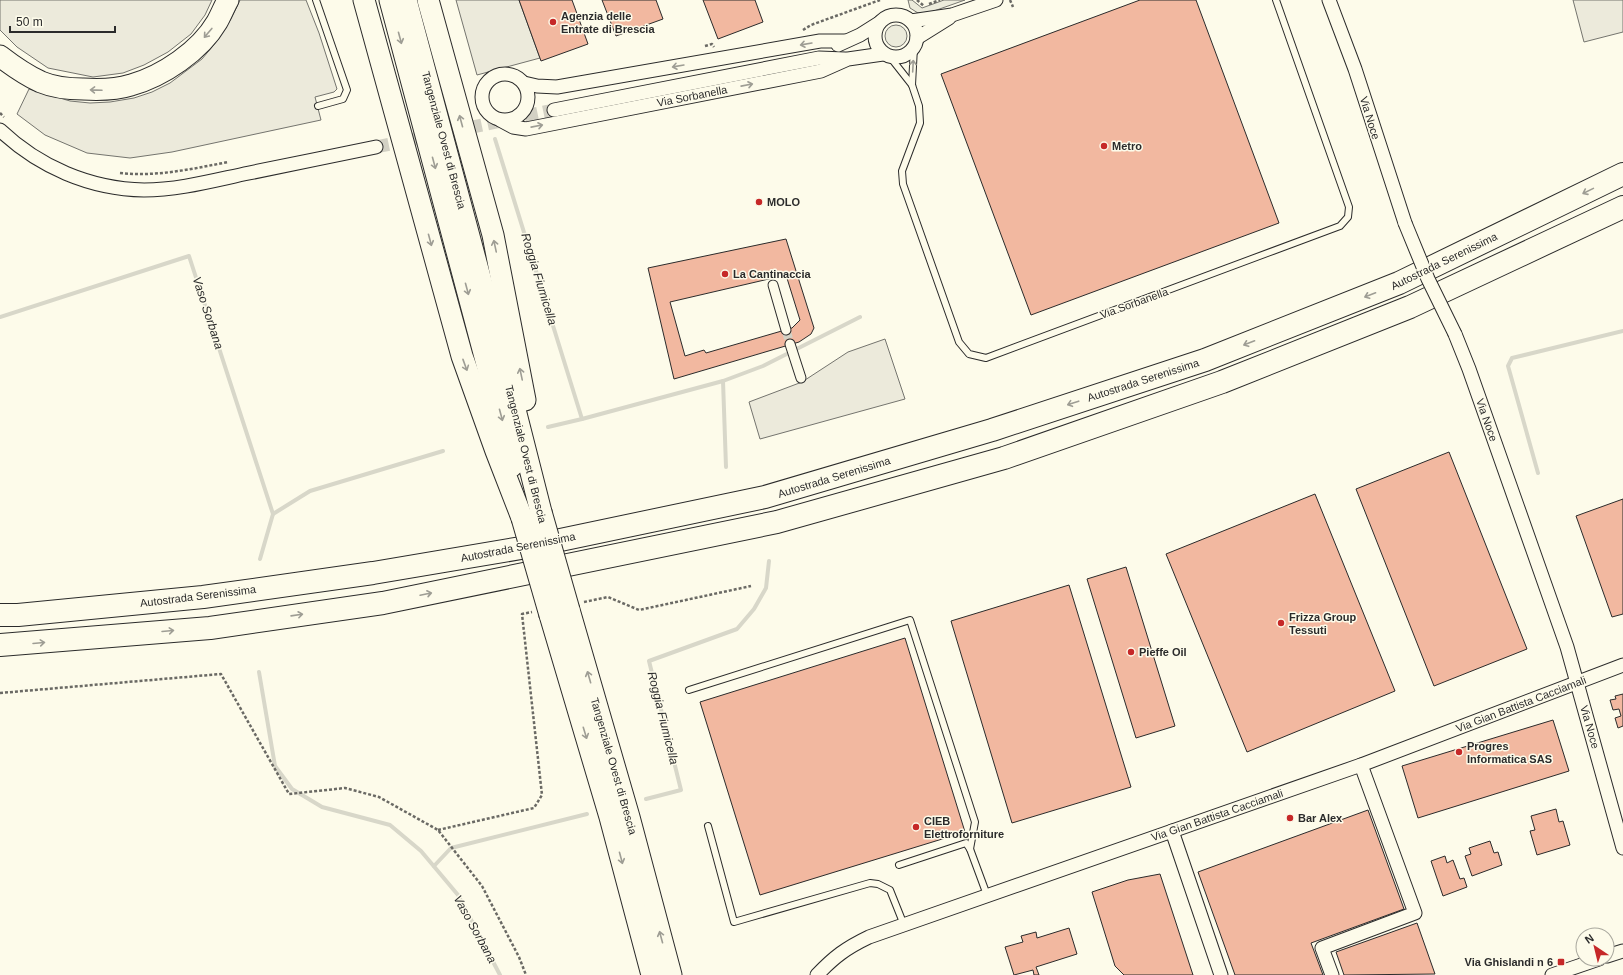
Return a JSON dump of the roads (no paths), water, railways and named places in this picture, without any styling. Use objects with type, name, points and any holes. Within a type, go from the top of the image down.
[{"type":"highway","points":[[0,56],[20,71],[42,82],[72,89],[101,91],[130,86],[152,77],[171,66],[196,48],[217,22],[228,0]]},
{"type":"highway","points":[[353,0],[366,37],[400,162],[423,213]]},
{"type":"highway","points":[[364,0],[462,356],[496,451],[533,509]]},
{"type":"highway","name":"Tangenziale Ovest di Brescia","points":[[390,0],[509,447],[533,509]]},
{"type":"highway","name":"Tangenziale Ovest di Brescia","points":[[406,0],[510,386],[533,509],[560,612],[610,817],[652,975]]},
{"type":"highway","points":[[428,0],[493,235],[524,386],[533,509]]},
{"type":"highway","name":"Autostrada Serenissima","points":[[0,616],[203,596],[373,573],[527,547],[766,498],[992,430],[1204,360],[1399,283],[1623,174]]},
{"type":"highway","points":[[0,645],[210,628],[383,603],[777,522],[1004,458],[1222,382],[1410,307],[1623,207]]},
{"type":"highway","name":"Tangenziale Ovest di Brescia","points":[[560,612],[631,824],[671,975]]},
{"type":"street","points":[[911,21],[952,15],[996,0]]},
{"type":"street","name":"Via Noce","points":[[1329,0],[1355,69],[1405,223],[1428,279],[1455,334],[1472,377],[1567,647],[1623,848]]},
{"type":"street","points":[[819,58],[845,41],[860,35],[885,18],[893,15],[903,16],[911,21],[916,29],[916,43]]},
{"type":"street","points":[[879,23],[875,31],[874,39],[878,48],[887,55],[899,58],[908,54],[916,43],[952,15]]},
{"type":"street","points":[[524,83],[528,101],[518,116],[510,120],[500,120],[485,110],[482,102],[482,93],[485,84],[491,78],[500,74],[509,74],[517,77],[524,83],[537,86],[557,87],[820,41],[845,41]]},
{"type":"street","name":"Via Sorbanella","points":[[500,120],[513,127],[526,129],[821,71],[848,59],[887,55]]},
{"type":"street","points":[[554,110],[819,58],[848,59]]},
{"type":"street","points":[[4,125],[10,139],[38,160],[66,174],[90,182],[116,187],[145,190],[185,186],[376,147]]},
{"type":"street","points":[[773,286],[786,330]]},
{"type":"street","points":[[790,344],[801,378]]},
{"type":"street","name":"Via Gian Battista Cacciamali","points":[[817,975],[832,959],[850,946],[869,937],[1361,766],[1623,665]]},
{"type":"street","points":[[1332,975],[1322,948],[1415,913],[1361,766]]},
{"type":"street","points":[[1172,831],[1221,975]]},
{"type":"street","points":[[1552,975],[1576,967]]},
{"type":"lane","points":[[316,0],[347,90],[343,99],[318,106]]},
{"type":"lane","name":"Via Sorbanella","points":[[887,55],[912,85],[919,106],[920,123],[902,171],[903,184],[959,342],[969,354],[986,358],[1340,226],[1348,217],[1349,207],[1276,0]]},
{"type":"lane","name":"Via Sorbanella","points":[[912,85],[916,43]]},
{"type":"lane","points":[[689,690],[910,620],[975,822],[970,849]]},
{"type":"lane","points":[[708,826],[734,922],[870,883],[878,884],[890,890],[904,925]]},
{"type":"lane","points":[[899,866],[966,843],[970,849],[987,895]]},
{"type":"waterway","name":"Roggia Fiumicella","points":[[495,139],[582,419],[548,427]]},
{"type":"waterway","name":"Vaso Sorbana","points":[[0,317],[189,256],[273,514],[260,559]]},
{"type":"waterway","name":"Roggia Fiumicella","points":[[726,467],[723,381],[763,366],[860,317]]},
{"type":"waterway","points":[[1538,473],[1508,366],[1512,358],[1623,331]]},
{"type":"waterway","name":"Roggia Fiumicella","points":[[582,419],[723,381]]},
{"type":"waterway","name":"Roggia Fiumicella","points":[[273,514],[310,491],[443,451]]},
{"type":"waterway","name":"Roggia Fiumicella","points":[[646,799],[681,790],[649,661],[737,629],[754,609],[766,588],[769,561]]},
{"type":"waterway","name":"Vaso Sorbana","points":[[259,672],[275,766],[292,789],[322,807],[390,825],[421,851],[458,895],[500,975]]},
{"type":"waterway","name":"Roggia Fiumicella","points":[[434,866],[451,848],[587,814]]},
{"type":"tunnel","points":[[376,147],[554,110]]},
{"type":"tunnel","points":[[786,330],[790,344]]},
{"type":"place","name":"Agenzia delle Entrate di Brescia","points":[[553,22]]},
{"type":"place","name":"Metro","points":[[1104,146]]},
{"type":"place","name":"MOLO","points":[[759,202]]},
{"type":"place","name":"La Cantinaccia","points":[[725,274]]},
{"type":"place","name":"Frizza Group Tessuti","points":[[1281,623]]},
{"type":"place","name":"Pieffe Oil","points":[[1131,652]]},
{"type":"place","name":"Progres Informatica SAS","points":[[1459,752]]},
{"type":"place","name":"Bar Alex","points":[[1290,818]]},
{"type":"place","name":"CIEB Elettroforniture","points":[[916,827]]},
{"type":"place","name":"Via Ghislandi n 6","points":[[1561,962]]}]
